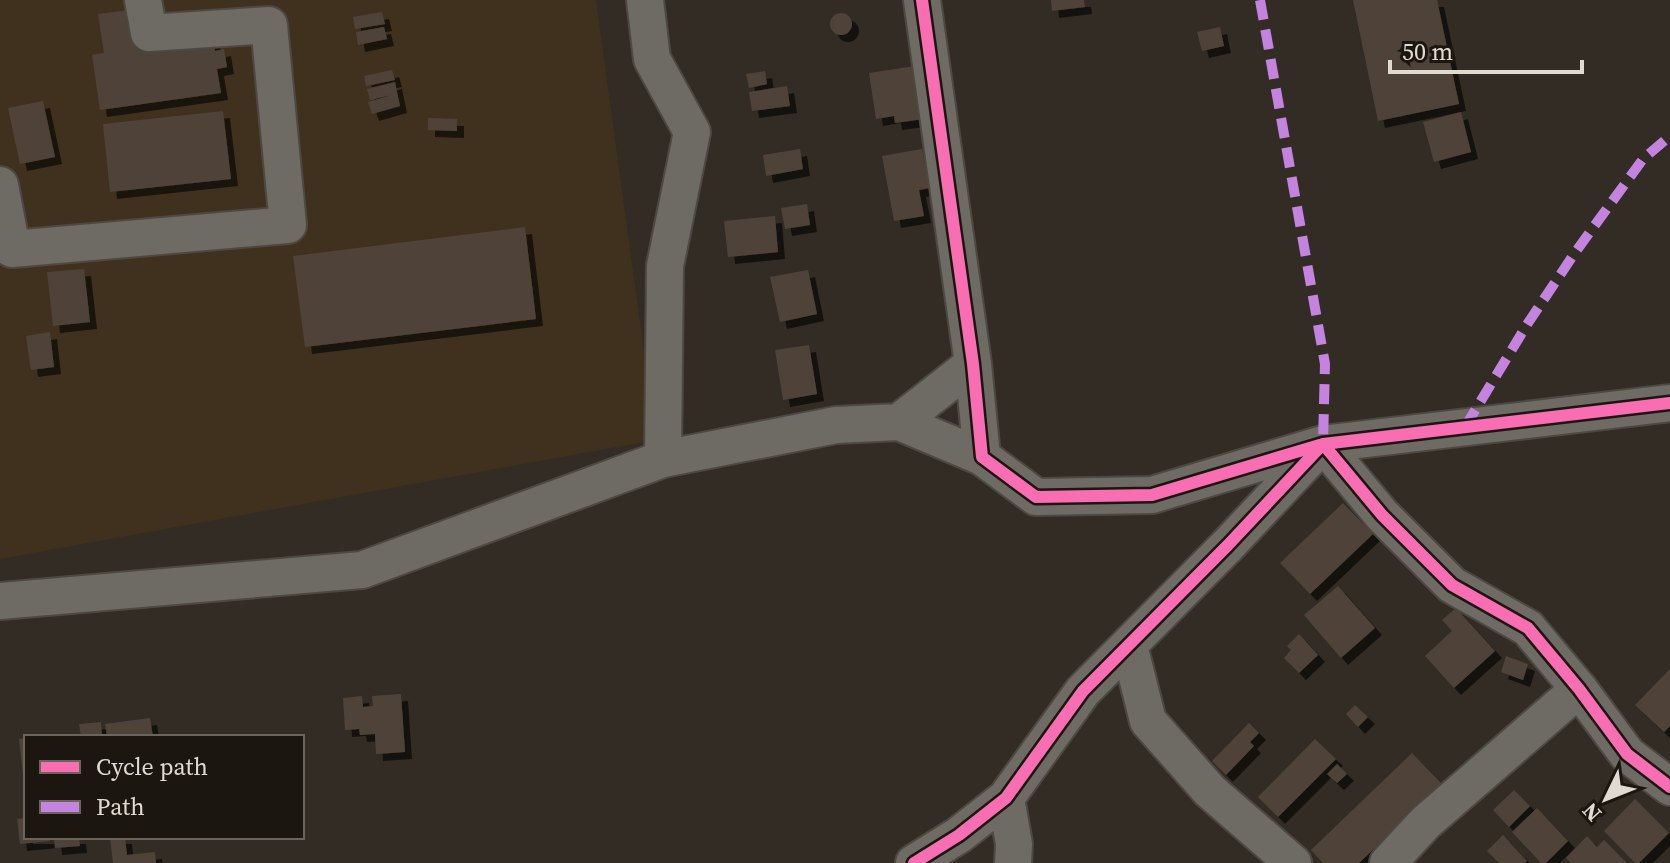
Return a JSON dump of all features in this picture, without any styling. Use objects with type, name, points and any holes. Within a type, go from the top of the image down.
[{"type":"street","points":[[0,185],[12,249],[288,225],[269,25],[149,33],[143,0]]},
{"type":"street","points":[[645,0],[652,59],[692,132],[665,266],[663,459]]},
{"type":"street","points":[[922,0],[973,364],[982,457]]},
{"type":"street","points":[[899,422],[973,364]]},
{"type":"street","points":[[0,601],[362,570],[663,459],[836,425],[899,422],[982,457],[1036,497],[1152,495],[1323,444],[1670,403]]},
{"type":"street","points":[[914,863],[959,835],[1006,798],[1083,691],[1323,444]]},
{"type":"street","points":[[1323,444],[1382,515],[1452,585],[1528,628],[1579,689],[1627,754],[1670,787]]},
{"type":"street","points":[[1129,645],[1148,721],[1210,791],[1293,863]]},
{"type":"street","points":[[1388,863],[1425,823],[1579,689]]},
{"type":"street","points":[[1006,798],[1014,844],[1013,863]]},
{"type":"shaded area","points":[[0,0],[596,0],[656,440],[0,559]]},
{"type":"building","points":[[1051,0],[1084,0],[1085,7],[1052,11]]},
{"type":"building","points":[[1353,0],[1437,0],[1459,104],[1378,121]]},
{"type":"building","points":[[130,10],[136,48],[213,38],[215,51],[224,49],[227,67],[217,69],[221,93],[100,110],[92,55],[104,53],[98,14]]},
{"type":"building","points":[[382,12],[385,24],[355,29],[353,17]]},
{"type":"building","points":[[841,13],[849,16],[852,24],[849,32],[841,35],[833,32],[830,24],[833,16]]},
{"type":"building","points":[[384,27],[387,39],[358,45],[356,32]]},
{"type":"building","points":[[1220,27],[1224,46],[1202,51],[1197,32]]},
{"type":"building","points":[[915,66],[924,119],[895,123],[894,116],[876,119],[869,73]]},
{"type":"building","points":[[392,70],[395,80],[366,86],[364,76]]},
{"type":"building","points":[[765,71],[767,84],[749,88],[746,74]]},
{"type":"building","points":[[395,82],[400,106],[372,114],[368,102],[392,95],[370,100],[367,89]]},
{"type":"building","points":[[787,86],[790,106],[752,111],[749,92]]},
{"type":"building","points":[[43,101],[55,157],[20,164],[8,108]]},
{"type":"building","points":[[223,111],[231,179],[110,192],[103,124]]},
{"type":"building","points":[[1461,112],[1471,152],[1434,162],[1423,122]]},
{"type":"building","points":[[428,118],[457,119],[457,131],[428,130]]},
{"type":"building","points":[[800,149],[803,169],[766,176],[763,155]]},
{"type":"building","points":[[922,149],[930,188],[919,190],[924,216],[894,221],[882,156]]},
{"type":"building","points":[[807,204],[810,225],[785,229],[781,208]]},
{"type":"building","points":[[775,216],[778,252],[728,257],[724,221]]},
{"type":"building","points":[[525,227],[536,319],[305,347],[293,256]]},
{"type":"building","points":[[84,269],[90,322],[53,326],[47,272]]},
{"type":"building","points":[[808,270],[817,314],[780,322],[770,277]]},
{"type":"building","points":[[50,332],[54,367],[31,370],[26,336]]},
{"type":"building","points":[[809,345],[817,394],[783,400],[775,350]]},
{"type":"building","points":[[1343,503],[1373,534],[1310,594],[1280,563]]},
{"type":"building","points":[[1338,586],[1375,628],[1341,658],[1304,615]]},
{"type":"building","points":[[1456,608],[1495,651],[1454,688],[1425,656],[1452,631],[1442,620]]},
{"type":"building","points":[[1299,634],[1318,655],[1299,673],[1284,658],[1291,650],[1287,646]]},
{"type":"building","points":[[1506,656],[1528,664],[1523,680],[1501,672]]},
{"type":"building","points":[[1670,669],[1670,726],[1664,732],[1635,705]]},
{"type":"building","points":[[401,694],[405,752],[376,754],[375,734],[360,735],[359,729],[345,730],[343,698],[362,696],[363,707],[373,706],[372,696]]},
{"type":"building","points":[[1355,705],[1368,717],[1358,727],[1346,714]]},
{"type":"building","points":[[150,718],[153,735],[107,735],[105,724]]},
{"type":"building","points":[[101,722],[102,735],[81,735],[79,724]]},
{"type":"building","points":[[1249,723],[1259,733],[1250,742],[1254,746],[1226,775],[1212,761]]},
{"type":"building","points":[[24,738],[24,784],[19,739]]},
{"type":"building","points":[[1315,739],[1336,759],[1278,817],[1258,797]]},
{"type":"building","points":[[1412,753],[1442,784],[1359,863],[1323,863],[1311,850]]},
{"type":"building","points":[[1337,764],[1347,774],[1337,783],[1327,774]]},
{"type":"building","points":[[1514,790],[1530,806],[1509,827],[1493,810]]},
{"type":"building","points":[[1635,799],[1669,833],[1639,863],[1635,863],[1604,831]]},
{"type":"building","points":[[1537,808],[1568,841],[1546,863],[1541,863],[1512,832]]},
{"type":"building","points":[[24,818],[24,839],[50,841],[20,844],[17,819]]},
{"type":"building","points":[[1503,835],[1527,861],[1525,863],[1499,863],[1487,851]]},
{"type":"building","points":[[1587,836],[1597,847],[1604,840],[1627,863],[1571,863],[1566,858]]},
{"type":"building","points":[[54,839],[79,839],[80,846],[55,848]]},
{"type":"building","points":[[110,839],[125,839],[127,855],[155,852],[156,863],[113,863]]},
{"type":"marked path","points":[[1260,0],[1325,364],[1323,444]]},
{"type":"marked path","points":[[1465,427],[1574,254],[1643,159],[1670,136]]},
{"type":"cycle path","points":[[922,0],[973,364],[982,457],[1036,497],[1152,495],[1323,444],[1382,515],[1452,585],[1528,628],[1579,689],[1627,754],[1670,787]]},
{"type":"cycle path","points":[[914,863],[959,835],[1006,798],[1083,691],[1323,444],[1670,403]]}]
